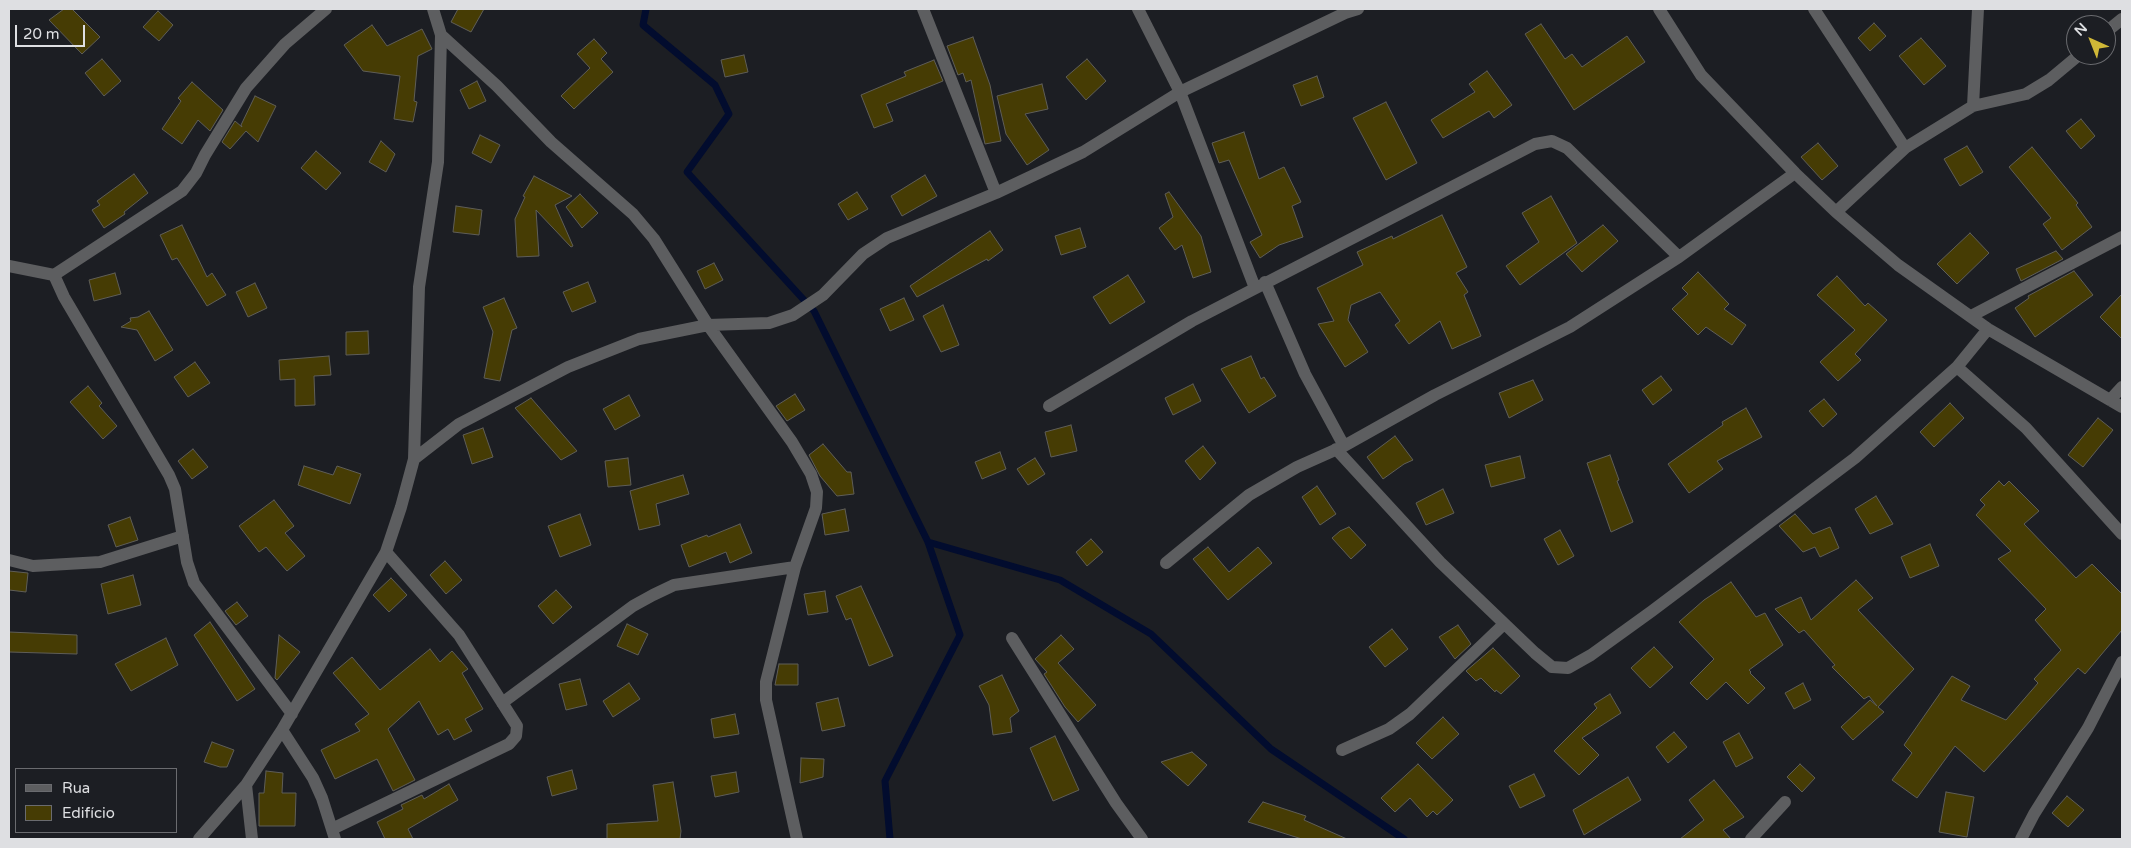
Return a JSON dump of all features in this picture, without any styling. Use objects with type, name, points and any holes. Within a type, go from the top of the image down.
[{"type":"street","points":[[9,266],[54,275],[182,191],[196,173],[246,88],[284,44],[326,9]]},
{"type":"street","points":[[199,839],[246,785],[282,730],[386,552],[414,459],[419,288],[438,162],[441,35],[433,9]]},
{"type":"street","points":[[924,9],[996,193]]},
{"type":"street","points":[[1138,9],[1180,92],[1260,285],[1306,374],[1340,447],[1440,562],[1534,653],[1552,666],[1568,668],[1591,655],[1855,458],[1957,367],[1988,329]]},
{"type":"street","points":[[414,459],[459,424],[568,367],[639,339],[708,324],[769,323],[793,315],[823,295],[863,254],[887,238],[996,193],[1083,152],[1180,92],[1344,11],[1358,9]]},
{"type":"street","points":[[1659,9],[1701,75],[1795,173],[1836,212],[1898,265],[1988,329],[2122,407]]},
{"type":"street","points":[[1814,9],[1905,148]]},
{"type":"street","points":[[1973,106],[1978,9]]},
{"type":"street","points":[[441,35],[497,86],[551,142],[633,214],[654,238],[708,324],[792,442],[811,474],[816,492],[816,508],[795,567],[766,682],[766,700],[797,839]]},
{"type":"street","points":[[1836,212],[1905,148],[1973,106],[2026,94],[2067,65]]},
{"type":"street","points":[[1049,406],[1192,321],[1535,144],[1552,141],[1568,148],[1679,257]]},
{"type":"street","points":[[1166,563],[1248,494],[1297,467],[1340,447],[1435,395],[1570,327],[1679,257],[1795,173]]},
{"type":"street","points":[[1971,316],[2122,237]]},
{"type":"street","points":[[54,275],[64,297],[169,475],[175,489],[187,562],[194,584],[292,714]]},
{"type":"street","points":[[1957,367],[2026,428],[2122,534]]},
{"type":"street","points":[[2110,400],[2122,387]]},
{"type":"street","points":[[9,560],[33,566],[100,562],[183,536]]},
{"type":"street","points":[[282,730],[312,778],[322,798],[333,834],[509,744],[516,736],[517,726],[459,635],[386,552]]},
{"type":"street","points":[[502,703],[633,606],[653,594],[674,585],[795,567]]},
{"type":"street","points":[[1342,750],[1389,729],[1410,714],[1504,624]]},
{"type":"street","points":[[1012,638],[1116,803],[1142,839]]},
{"type":"street","points":[[2021,839],[2088,728],[2122,662]]},
{"type":"street","points":[[246,785],[252,839]]},
{"type":"street","points":[[1751,839],[1785,802]]},
{"type":"building","points":[[64,9],[72,9],[100,37],[82,54],[49,20]]},
{"type":"building","points":[[458,9],[484,9],[471,32],[451,22]]},
{"type":"building","points":[[158,11],[173,25],[159,41],[143,27]]},
{"type":"building","points":[[1874,23],[1886,36],[1870,51],[1858,38]]},
{"type":"building","points":[[1541,24],[1565,59],[1572,54],[1582,67],[1627,36],[1645,62],[1574,110],[1525,34]]},
{"type":"building","points":[[372,25],[387,46],[422,29],[432,49],[418,56],[414,101],[417,102],[413,122],[394,119],[400,76],[363,71],[344,45]]},
{"type":"building","points":[[973,37],[990,85],[1001,141],[985,144],[971,80],[966,82],[963,73],[958,75],[947,46]]},
{"type":"building","points":[[1921,38],[1946,66],[1924,85],[1899,56]]},
{"type":"building","points":[[594,39],[607,53],[601,59],[613,72],[574,109],[561,96],[590,68],[577,54]]},
{"type":"building","points":[[744,55],[748,72],[725,77],[721,60]]},
{"type":"building","points":[[102,59],[121,81],[104,96],[85,73]]},
{"type":"building","points":[[1087,59],[1106,81],[1086,100],[1066,77]]},
{"type":"building","points":[[934,60],[943,81],[886,104],[893,121],[874,128],[861,95],[906,76],[904,72]]},
{"type":"building","points":[[1487,71],[1512,105],[1494,118],[1489,111],[1443,138],[1431,120],[1475,92],[1469,84]]},
{"type":"building","points":[[1317,76],[1324,97],[1301,106],[1293,85]]},
{"type":"building","points":[[477,81],[486,101],[469,109],[460,90]]},
{"type":"building","points":[[192,82],[223,110],[210,131],[198,120],[182,144],[162,129],[181,101],[178,98]]},
{"type":"building","points":[[1042,84],[1048,109],[1025,114],[1049,150],[1027,165],[1006,134],[997,96]]},
{"type":"building","points":[[255,96],[276,106],[258,142],[246,131],[230,149],[222,142],[235,121],[242,127],[241,125]]},
{"type":"building","points":[[1386,102],[1417,163],[1386,180],[1353,118]]},
{"type":"building","points":[[2081,119],[2095,136],[2081,149],[2066,131]]},
{"type":"building","points":[[1244,132],[1259,179],[1284,167],[1301,202],[1292,206],[1303,237],[1279,245],[1260,258],[1250,242],[1262,235],[1229,160],[1219,163],[1212,143]]},
{"type":"building","points":[[480,135],[500,145],[491,163],[472,153]]},
{"type":"building","points":[[381,141],[395,154],[386,172],[369,162]]},
{"type":"building","points":[[1818,143],[1838,166],[1822,180],[1801,157]]},
{"type":"building","points":[[1967,146],[1983,172],[1960,186],[1944,159]]},
{"type":"building","points":[[2032,147],[2078,203],[2076,205],[2092,227],[2062,250],[2043,224],[2051,218],[2009,167]]},
{"type":"building","points":[[316,151],[341,173],[326,190],[301,168]]},
{"type":"building","points":[[134,174],[148,193],[124,212],[125,214],[104,228],[92,210],[100,205],[97,201]]},
{"type":"building","points":[[925,175],[937,196],[902,216],[891,196]]},
{"type":"building","points":[[534,176],[572,196],[555,205],[573,246],[571,247],[536,210],[539,256],[517,257],[515,219],[525,197],[523,196]]},
{"type":"building","points":[[857,192],[868,209],[848,220],[838,204]]},
{"type":"building","points":[[1169,192],[1201,236],[1211,272],[1193,278],[1182,245],[1175,250],[1159,228],[1173,217],[1165,194]]},
{"type":"building","points":[[580,194],[598,213],[582,228],[566,207]]},
{"type":"building","points":[[1551,196],[1577,243],[1520,285],[1506,266],[1539,242],[1522,213]]},
{"type":"building","points":[[456,206],[482,210],[479,235],[453,232]]},
{"type":"building","points":[[1442,215],[1467,267],[1456,273],[1468,292],[1464,295],[1481,336],[1452,349],[1440,321],[1409,344],[1395,325],[1400,321],[1380,292],[1351,305],[1348,320],[1368,352],[1345,367],[1318,324],[1334,321],[1317,288],[1363,265],[1357,252],[1392,236],[1393,239]]},
{"type":"building","points":[[182,225],[207,277],[212,273],[226,295],[207,306],[177,258],[172,260],[160,235]]},
{"type":"building","points":[[1603,225],[1618,241],[1582,272],[1566,254]]},
{"type":"building","points":[[1080,228],[1086,247],[1061,255],[1055,236]]},
{"type":"building","points":[[990,231],[1003,250],[988,261],[987,259],[917,297],[910,286]]},
{"type":"building","points":[[1970,233],[1989,253],[1957,284],[1937,264]]},
{"type":"building","points":[[2056,251],[2063,259],[2021,281],[2016,269]]},
{"type":"building","points":[[714,263],[723,280],[705,289],[697,271]]},
{"type":"building","points":[[2074,271],[2093,295],[2035,337],[2015,308],[2029,298],[2028,296]]},
{"type":"building","points":[[1698,272],[1729,304],[1724,309],[1746,325],[1732,345],[1706,327],[1698,335],[1672,309],[1688,294],[1682,288]]},
{"type":"building","points":[[115,273],[121,294],[94,301],[89,280]]},
{"type":"building","points":[[1128,275],[1145,302],[1110,324],[1093,297]]},
{"type":"building","points":[[1837,276],[1865,306],[1868,303],[1887,320],[1855,354],[1861,360],[1838,381],[1820,362],[1855,330],[1817,295]]},
{"type":"building","points":[[588,282],[596,302],[572,312],[563,292]]},
{"type":"building","points":[[255,283],[267,308],[248,317],[236,292]]},
{"type":"building","points":[[2122,294],[2122,339],[2100,317]]},
{"type":"building","points":[[504,298],[517,328],[512,330],[500,381],[484,378],[493,332],[483,307]]},
{"type":"building","points":[[904,298],[914,320],[890,331],[880,309]]},
{"type":"building","points":[[943,305],[959,345],[941,352],[923,316]]},
{"type":"building","points":[[149,311],[173,350],[155,361],[137,330],[121,327],[131,321],[130,318],[138,317]]},
{"type":"building","points":[[368,331],[369,354],[346,355],[346,332]]},
{"type":"building","points":[[329,356],[331,375],[314,376],[315,405],[295,406],[295,379],[280,380],[279,360]]},
{"type":"building","points":[[1251,356],[1261,379],[1264,377],[1276,396],[1249,413],[1221,369]]},
{"type":"building","points":[[195,362],[210,383],[188,397],[174,377]]},
{"type":"building","points":[[1661,376],[1672,390],[1653,405],[1642,390]]},
{"type":"building","points":[[1533,380],[1543,400],[1509,418],[1499,393]]},
{"type":"building","points":[[1193,384],[1201,401],[1173,415],[1165,398]]},
{"type":"building","points":[[88,386],[102,403],[99,406],[117,426],[103,439],[70,402]]},
{"type":"building","points":[[795,394],[805,410],[787,421],[776,406]]},
{"type":"building","points":[[629,395],[640,416],[615,430],[603,409]]},
{"type":"building","points":[[531,398],[577,451],[561,460],[515,408]]},
{"type":"building","points":[[1824,399],[1837,414],[1823,427],[1809,411]]},
{"type":"building","points":[[1950,403],[1964,418],[1934,447],[1920,432]]},
{"type":"building","points":[[1746,408],[1762,437],[1717,461],[1723,469],[1689,493],[1668,464],[1723,425],[1722,422]]},
{"type":"building","points":[[2098,418],[2113,430],[2083,467],[2068,455]]},
{"type":"building","points":[[1071,425],[1077,451],[1051,457],[1045,432]]},
{"type":"building","points":[[483,428],[493,457],[472,464],[463,435]]},
{"type":"building","points":[[1395,436],[1413,460],[1383,479],[1367,457]]},
{"type":"building","points":[[823,444],[847,472],[851,472],[854,494],[837,496],[820,476],[809,455]]},
{"type":"building","points":[[1203,446],[1216,463],[1200,480],[1185,461]]},
{"type":"building","points":[[193,449],[208,467],[192,479],[178,461]]},
{"type":"building","points":[[1000,452],[1006,469],[982,479],[975,462]]},
{"type":"building","points":[[1610,455],[1619,480],[1617,481],[1633,522],[1611,532],[1587,463]]},
{"type":"building","points":[[1520,456],[1525,478],[1491,487],[1485,465]]},
{"type":"building","points":[[628,458],[631,485],[608,487],[605,461]]},
{"type":"building","points":[[1035,458],[1045,474],[1028,485],[1017,469]]},
{"type":"building","points":[[304,466],[333,475],[337,466],[361,474],[350,504],[298,485]]},
{"type":"building","points":[[683,475],[689,494],[656,504],[660,525],[639,530],[630,491]]},
{"type":"building","points":[[1999,481],[2004,486],[2009,481],[2039,511],[2024,524],[2076,578],[2092,564],[2122,594],[2122,630],[2085,674],[2078,668],[1984,772],[1955,746],[1917,798],[1892,780],[1912,753],[1904,745],[1952,676],[1970,686],[1961,700],[2006,720],[2038,683],[2034,679],[2061,650],[2035,620],[2046,609],[1998,559],[2011,551],[1976,515],[1985,505],[1980,500]]},
{"type":"building","points":[[1317,486],[1336,514],[1320,525],[1302,497]]},
{"type":"building","points":[[1443,489],[1454,513],[1426,525],[1416,503]]},
{"type":"building","points":[[1876,496],[1893,524],[1870,534],[1855,509]]},
{"type":"building","points":[[274,500],[294,526],[285,533],[305,556],[287,571],[266,547],[259,552],[239,526]]},
{"type":"building","points":[[845,509],[849,531],[825,535],[822,514]]},
{"type":"building","points":[[580,514],[591,545],[560,557],[548,526]]},
{"type":"building","points":[[1795,514],[1813,534],[1830,527],[1839,548],[1820,557],[1815,547],[1803,552],[1779,526]]},
{"type":"building","points":[[130,517],[138,540],[116,547],[108,525]]},
{"type":"building","points":[[740,524],[752,553],[730,563],[726,552],[689,567],[681,545],[707,535],[708,537]]},
{"type":"building","points":[[1349,527],[1366,545],[1351,559],[1332,538],[1340,531]]},
{"type":"building","points":[[1560,530],[1574,556],[1558,565],[1544,539]]},
{"type":"building","points":[[1091,539],[1103,552],[1087,566],[1076,552]]},
{"type":"building","points":[[1930,544],[1939,566],[1910,578],[1901,557]]},
{"type":"building","points":[[1208,547],[1229,572],[1258,547],[1272,563],[1228,600],[1193,559]]},
{"type":"building","points":[[445,561],[462,580],[446,594],[430,575]]},
{"type":"building","points":[[9,571],[28,573],[26,592],[9,590]]},
{"type":"building","points":[[133,575],[141,605],[108,614],[101,584]]},
{"type":"building","points":[[391,578],[407,595],[389,612],[373,595]]},
{"type":"building","points":[[1856,580],[1873,598],[1858,610],[1914,669],[1878,707],[1884,712],[1853,740],[1841,727],[1870,700],[1877,706],[1869,696],[1864,699],[1832,667],[1835,665],[1804,630],[1799,633],[1775,609],[1801,597],[1811,620]]},
{"type":"building","points":[[1731,582],[1756,617],[1765,613],[1783,645],[1749,670],[1765,688],[1748,704],[1726,682],[1707,700],[1690,683],[1714,659],[1679,622],[1704,600]]},
{"type":"building","points":[[861,586],[893,656],[869,666],[851,618],[846,620],[836,596]]},
{"type":"building","points":[[556,590],[572,607],[553,624],[538,606]]},
{"type":"building","points":[[825,591],[828,612],[808,615],[804,594]]},
{"type":"building","points":[[237,602],[248,616],[236,625],[225,611]]},
{"type":"building","points":[[210,622],[255,689],[237,701],[194,635]]},
{"type":"building","points":[[627,624],[648,634],[638,655],[617,646]]},
{"type":"building","points":[[1458,625],[1471,644],[1455,659],[1439,637]]},
{"type":"building","points":[[1392,629],[1408,649],[1385,667],[1369,647]]},
{"type":"building","points":[[9,632],[77,635],[77,654],[9,652]]},
{"type":"building","points":[[279,635],[300,652],[277,680],[275,678]]},
{"type":"building","points":[[1061,635],[1074,649],[1058,663],[1096,705],[1078,722],[1065,707],[1044,674],[1047,672],[1035,659]]},
{"type":"building","points":[[166,638],[178,665],[131,691],[115,664]]},
{"type":"building","points":[[1654,647],[1673,667],[1650,688],[1631,668]]},
{"type":"building","points":[[1493,648],[1520,676],[1501,694],[1496,690],[1495,692],[1481,678],[1476,681],[1466,671]]},
{"type":"building","points":[[430,649],[440,662],[452,651],[468,669],[462,673],[483,709],[465,719],[472,731],[454,740],[448,729],[438,735],[419,701],[388,729],[415,780],[393,791],[377,759],[335,779],[321,750],[360,731],[355,724],[369,714],[333,673],[352,657],[380,690]]},
{"type":"building","points":[[779,664],[798,664],[798,685],[775,685]]},
{"type":"building","points":[[1002,675],[1019,711],[1010,718],[1012,732],[993,735],[989,705],[979,686]]},
{"type":"building","points":[[580,679],[587,705],[566,710],[559,684]]},
{"type":"building","points":[[629,683],[640,699],[613,717],[603,701]]},
{"type":"building","points":[[1803,683],[1811,700],[1794,709],[1785,693]]},
{"type":"building","points":[[1610,694],[1621,713],[1582,738],[1599,755],[1579,775],[1554,751],[1597,708],[1594,704]]},
{"type":"building","points":[[838,698],[845,726],[822,731],[816,703]]},
{"type":"building","points":[[735,714],[739,734],[714,738],[711,719]]},
{"type":"building","points":[[1443,717],[1459,734],[1432,759],[1416,743]]},
{"type":"building","points":[[1674,732],[1687,747],[1668,763],[1656,747]]},
{"type":"building","points":[[1739,733],[1753,758],[1736,767],[1723,742]]},
{"type":"building","points":[[1055,736],[1079,790],[1053,801],[1030,748]]},
{"type":"building","points":[[212,742],[234,750],[227,767],[204,762]]},
{"type":"building","points":[[1192,752],[1207,765],[1188,786],[1161,762]]},
{"type":"building","points":[[801,758],[824,759],[823,777],[800,783]]},
{"type":"building","points":[[1418,764],[1453,800],[1437,815],[1433,811],[1427,817],[1410,798],[1395,812],[1381,798]]},
{"type":"building","points":[[1800,764],[1815,778],[1802,792],[1787,777]]},
{"type":"building","points":[[572,770],[577,789],[552,796],[547,777]]},
{"type":"building","points":[[266,771],[283,773],[282,793],[296,793],[295,826],[259,826],[259,793],[264,793]]},
{"type":"building","points":[[736,772],[739,792],[715,797],[711,776]]},
{"type":"building","points":[[1534,774],[1545,796],[1520,808],[1509,786]]},
{"type":"building","points":[[1628,777],[1641,800],[1584,835],[1573,810]]},
{"type":"building","points":[[1714,780],[1744,817],[1723,830],[1731,839],[1680,839],[1704,820],[1689,800]]},
{"type":"building","points":[[673,782],[681,831],[680,839],[607,839],[607,824],[658,821],[653,785]]},
{"type":"building","points":[[449,784],[458,800],[408,829],[413,839],[385,839],[377,822],[403,809],[401,805],[422,795],[424,799]]},
{"type":"building","points":[[1946,792],[1974,797],[1967,837],[1939,832]]},
{"type":"building","points":[[2067,796],[2084,810],[2068,827],[2052,813]]},
{"type":"building","points":[[1263,802],[1306,816],[1304,820],[1347,839],[1302,839],[1248,822]]},
{"type":"waterway","points":[[646,9],[643,25],[715,85],[729,114],[687,172],[814,311],[928,542],[960,635],[885,781],[890,839]]},
{"type":"waterway","points":[[928,542],[1060,580],[1151,634],[1271,749],[1404,839]]}]
